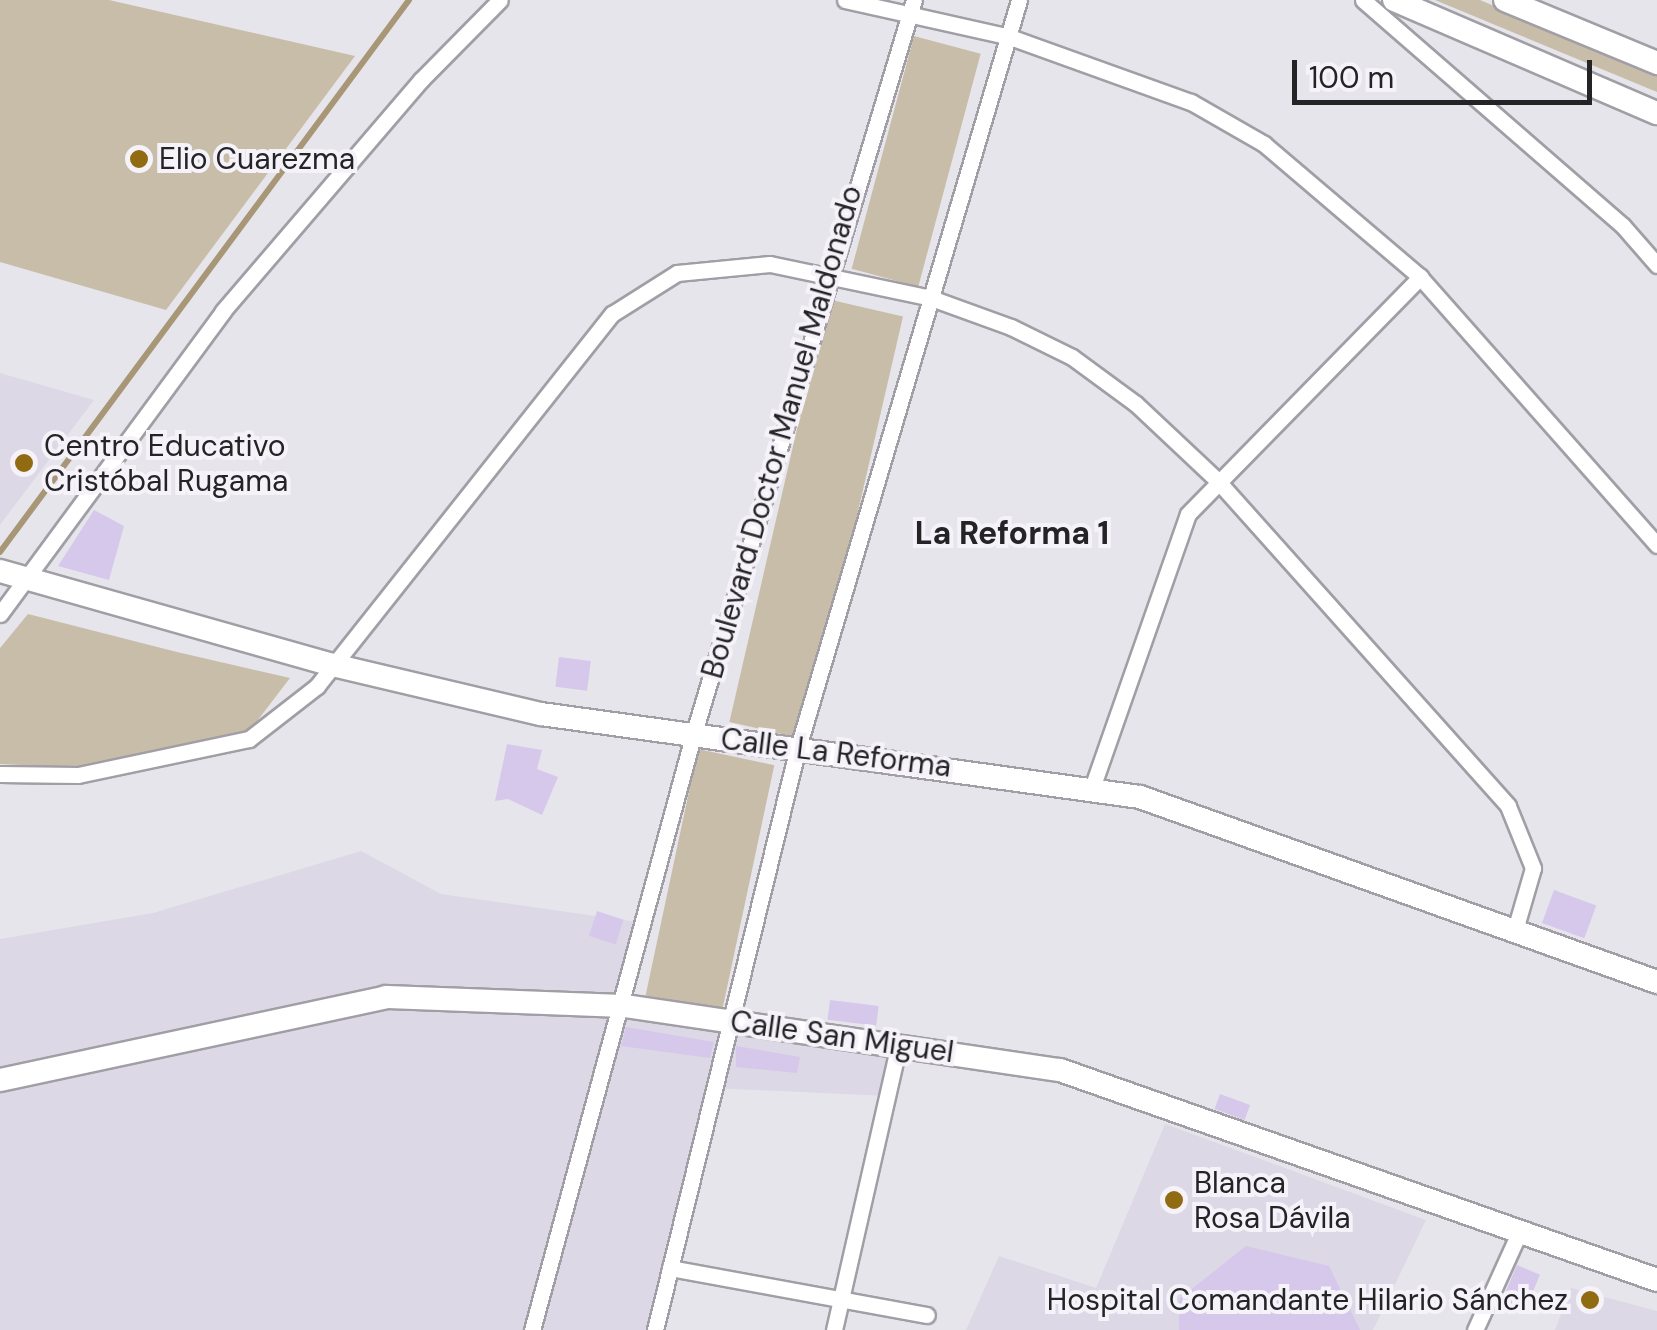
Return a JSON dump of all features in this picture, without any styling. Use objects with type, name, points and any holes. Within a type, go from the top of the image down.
[{"type":"street","points":[[0,614],[14,575],[222,311],[420,80],[500,0]]},
{"type":"street","points":[[844,0],[912,7],[1010,37],[1228,122],[1354,214],[1420,276],[1657,545]]},
{"type":"street","points":[[656,1330],[726,1021],[798,751],[1019,0]]},
{"type":"street","points":[[1363,0],[1623,226],[1657,265]]},
{"type":"street","points":[[1394,0],[1657,113]]},
{"type":"street","points":[[1505,0],[1657,63]]},
{"type":"street","name":"Boulevard Doctor Manuel Maldonado","points":[[532,1330],[625,1006],[693,736],[825,279],[912,7]]},
{"type":"street","points":[[0,774],[78,775],[196,756],[249,739],[333,666],[638,291],[678,272],[735,262],[931,298],[1072,356],[1216,479],[1508,806],[1534,868],[1515,930]]},
{"type":"street","points":[[1092,788],[1169,552],[1216,479],[1420,276]]},
{"type":"street","name":"Calle La Reforma","points":[[14,575],[333,666],[541,714],[1140,797],[1657,982]]},
{"type":"street","name":"Calle San Miguel","points":[[0,1080],[386,997],[625,1006],[1060,1070],[1518,1235],[1657,1280]]},
{"type":"street","points":[[834,1330],[899,1044]]},
{"type":"street","points":[[1475,1330],[1518,1235]]},
{"type":"street","points":[[670,1268],[842,1293],[928,1314]]},
{"type":"shaded area","name":"Elio Cuarezma","points":[[0,0],[109,0],[355,56],[166,310],[0,262]]},
{"type":"shaded area","points":[[1435,0],[1480,0],[1657,75],[1657,92]]},
{"type":"shaded area","points":[[914,36],[981,54],[918,287],[852,269]]},
{"type":"shaded area","points":[[827,299],[903,317],[805,739],[729,722]]},
{"type":"shaded area","name":"Centro Educativo Cristóbal Rugama","points":[[0,373],[94,400],[0,525]]},
{"type":"shaded area","points":[[28,614],[290,678],[251,729],[180,752],[79,768],[0,764],[0,648]]},
{"type":"shaded area","points":[[698,749],[774,765],[722,1012],[646,995]]},
{"type":"shaded area","points":[[361,851],[441,894],[638,922],[625,1005],[899,1044],[887,1096],[711,1088],[655,1330],[0,1330],[0,939],[153,913]]},
{"type":"shaded area","points":[[1165,1124],[1426,1220],[1373,1330],[966,1330],[999,1256],[1096,1288]]},
{"type":"shaded area","name":"Hospital Comandante Hilario Sánchez","points":[[1571,1288],[1657,1311],[1657,1330],[1555,1330]]},
{"type":"building","points":[[94,510],[124,526],[109,580],[58,566]]},
{"type":"building","points":[[559,657],[591,661],[587,691],[555,687]]},
{"type":"building","points":[[507,744],[542,750],[537,769],[558,777],[542,815],[508,799],[495,801]]},
{"type":"building","points":[[1554,890],[1596,905],[1584,938],[1542,923]]},
{"type":"building","points":[[597,911],[624,920],[616,944],[589,936]]},
{"type":"building","points":[[830,1000],[879,1006],[876,1026],[828,1020]]},
{"type":"building","points":[[626,1027],[714,1042],[710,1058],[621,1046]]},
{"type":"building","points":[[736,1046],[800,1057],[797,1073],[736,1067]]},
{"type":"building","points":[[1220,1094],[1250,1105],[1245,1120],[1215,1109]]},
{"type":"building","points":[[1246,1246],[1329,1266],[1360,1330],[1179,1330],[1179,1299]]},
{"type":"building","points":[[1517,1265],[1540,1275],[1524,1313],[1501,1304]]},
{"type":"waterway","points":[[0,552],[409,0]]},
{"type":"place","name":"Elio Cuarezma","points":[[139,159]]},
{"type":"place","name":"Centro Educativo Cristóbal Rugama","points":[[24,463]]},
{"type":"place","name":"Blanca Rosa Dávila","points":[[1174,1200]]},
{"type":"place","name":"Hospital Comandante Hilario Sánchez","points":[[1590,1300]]},
{"type":"district","name":"La Reforma 1","points":[[1012,533]]}]
